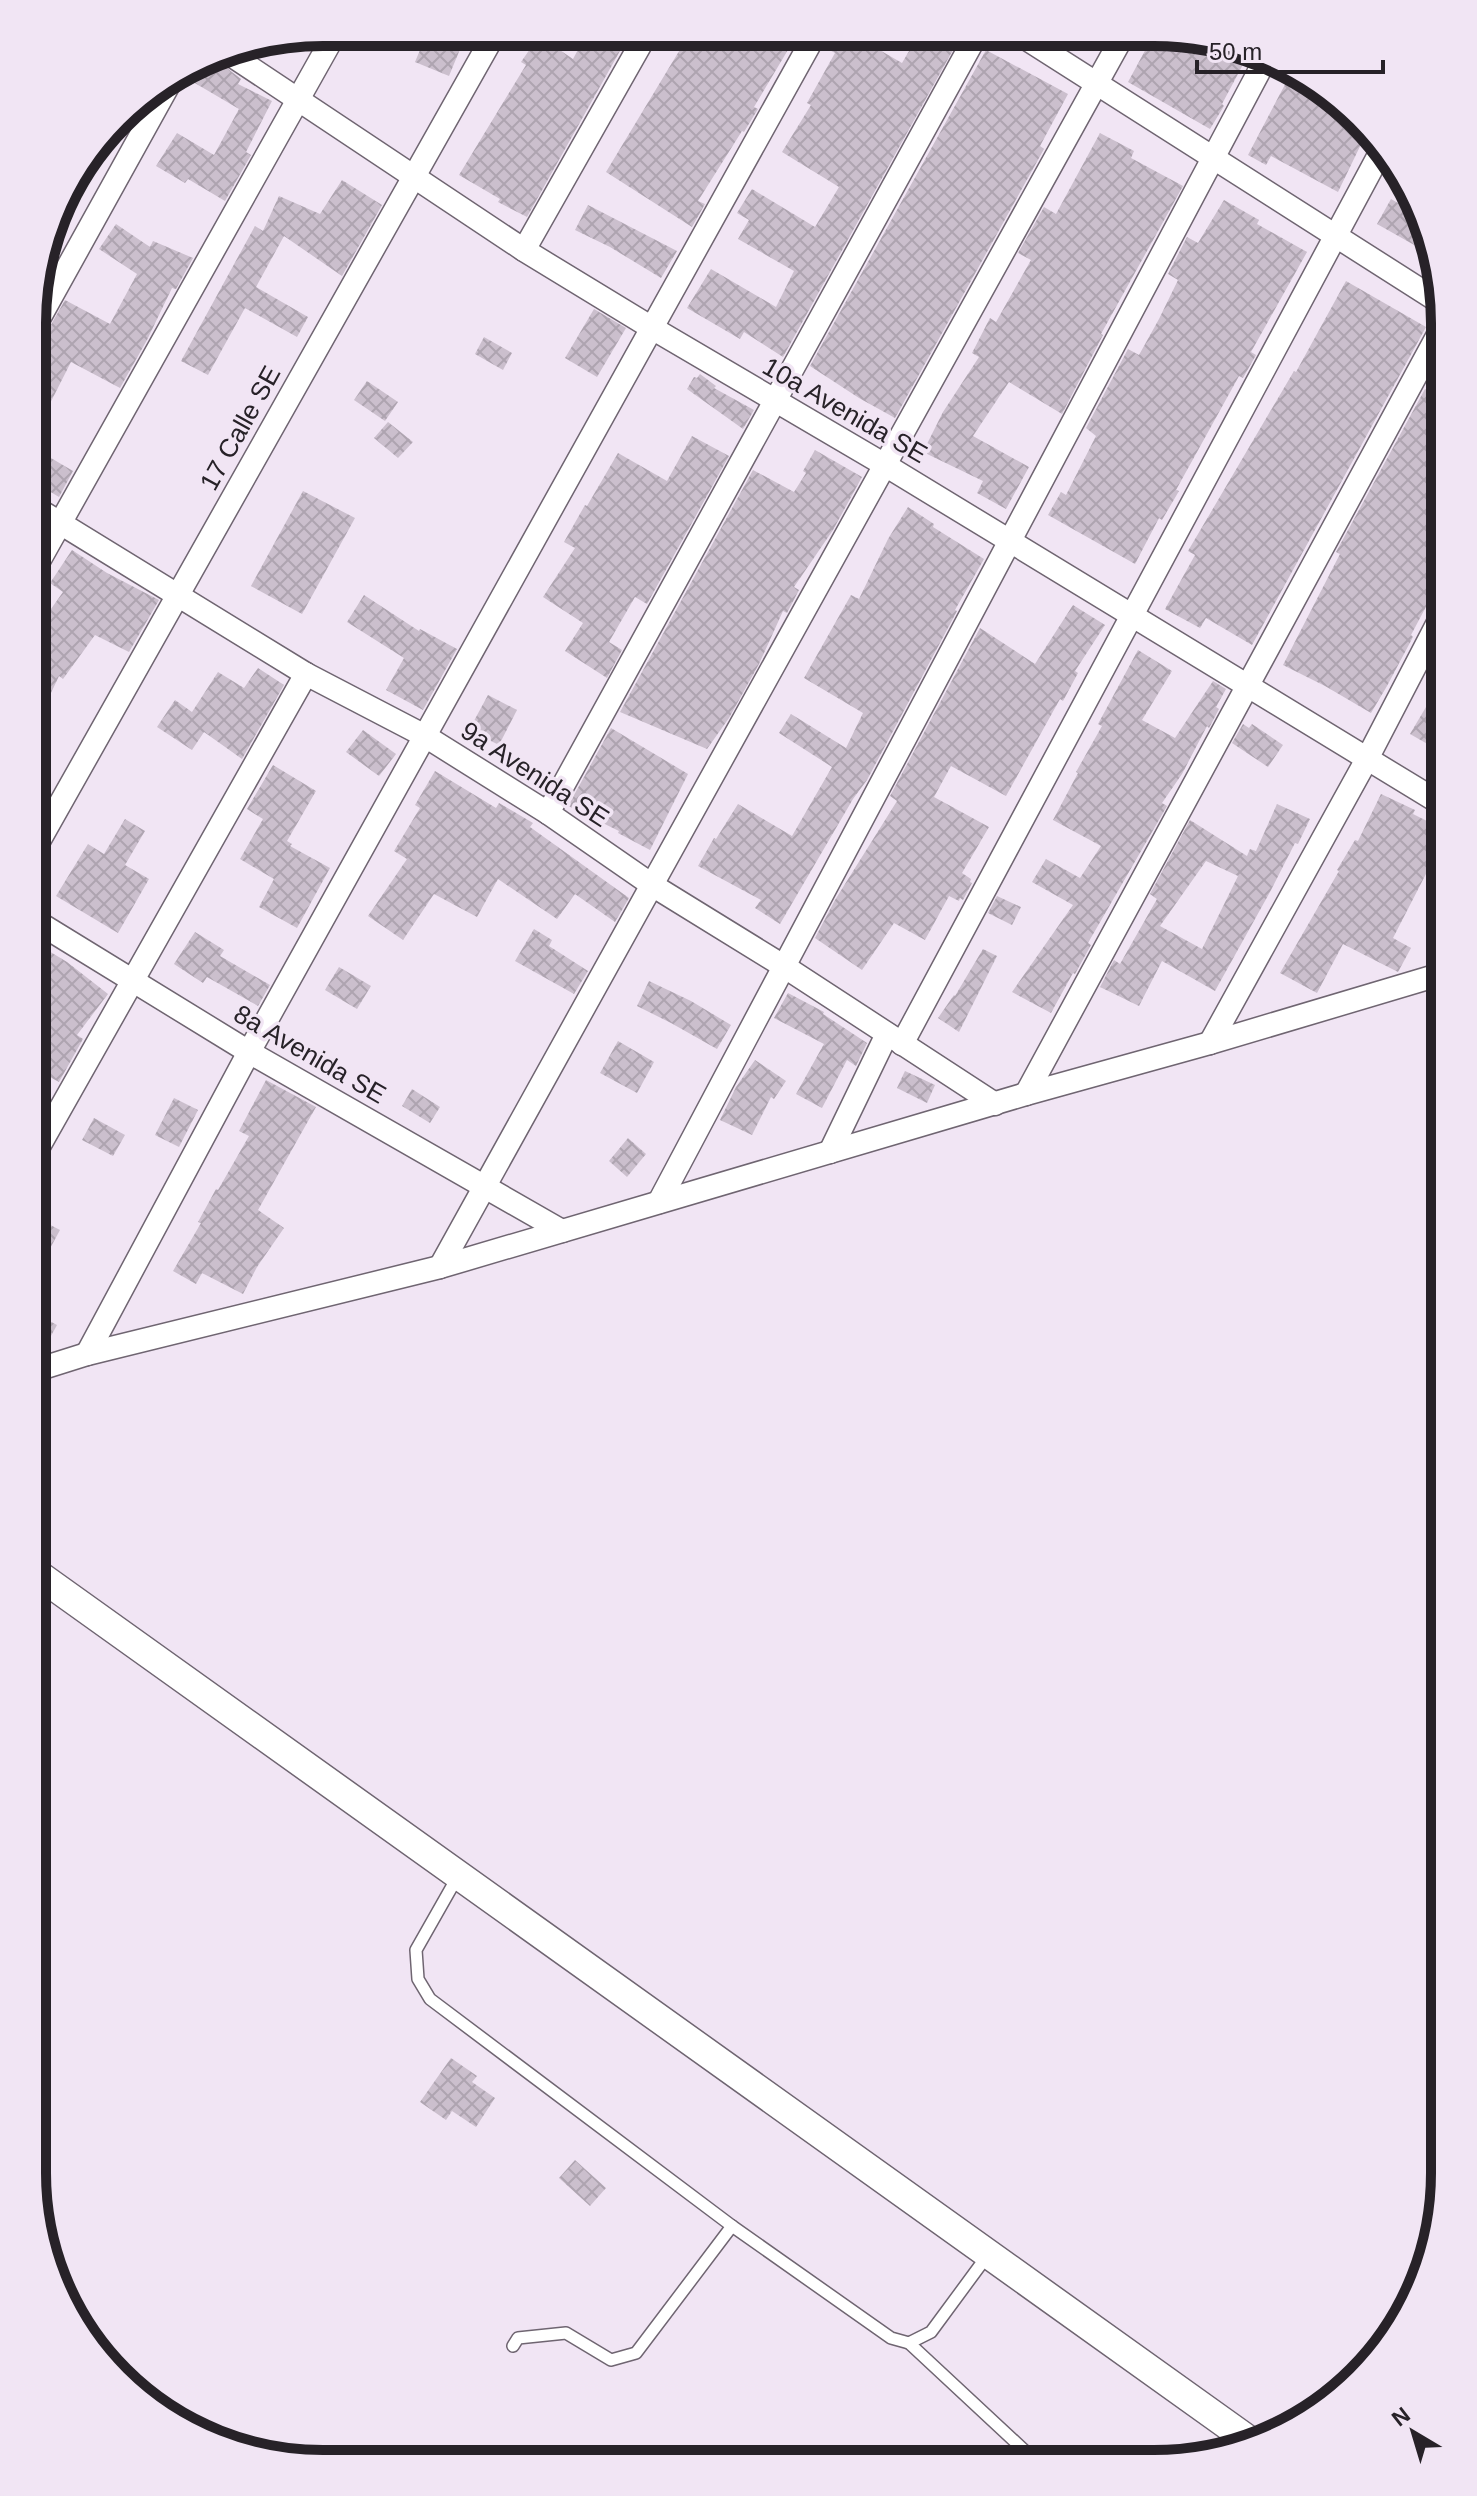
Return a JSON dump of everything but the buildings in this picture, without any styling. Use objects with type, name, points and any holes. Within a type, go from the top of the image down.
[{"type":"street","points":[[87,1354],[249,1052],[809,46]]},
{"type":"street","points":[[548,813],[970,46]]},
{"type":"street","points":[[1038,46],[1429,296]]},
{"type":"street","points":[[440,1267],[1117,46]]},
{"type":"street","points":[[46,549],[328,47]]},
{"type":"street","name":"17 Calle SE","points":[[46,829],[487,47]]},
{"type":"street","points":[[524,250],[639,47]]},
{"type":"street","name":"10a Avenida SE","points":[[237,60],[524,250],[774,402],[885,465],[1431,797]]},
{"type":"street","points":[[659,1202],[1261,68]]},
{"type":"street","points":[[47,304],[161,98]]},
{"type":"street","points":[[830,1152],[1132,615],[1377,159]]},
{"type":"street","points":[[1026,1094],[1431,348]]},
{"type":"street","name":"9a Avenida SE","points":[[46,514],[306,674],[425,736],[995,1104]]},
{"type":"street","points":[[1210,1043],[1367,759],[1431,636]]},
{"type":"street","points":[[46,1134],[306,674]]},
{"type":"street","name":"8a Avenida SE","points":[[46,927],[249,1052],[562,1231]]},
{"type":"street","points":[[46,1367],[87,1354],[440,1267],[1431,977]]},
{"type":"street","points":[[46,1580],[1242,2435]]},
{"type":"lane","points":[[459,1876],[416,1950],[418,1979],[430,1999],[732,2226],[891,2338],[909,2343],[1024,2450]]},
{"type":"lane","points":[[513,2346],[518,2338],[566,2333],[611,2360],[636,2353],[732,2226]]},
{"type":"lane","points":[[909,2343],[931,2332],[988,2254]]}]
